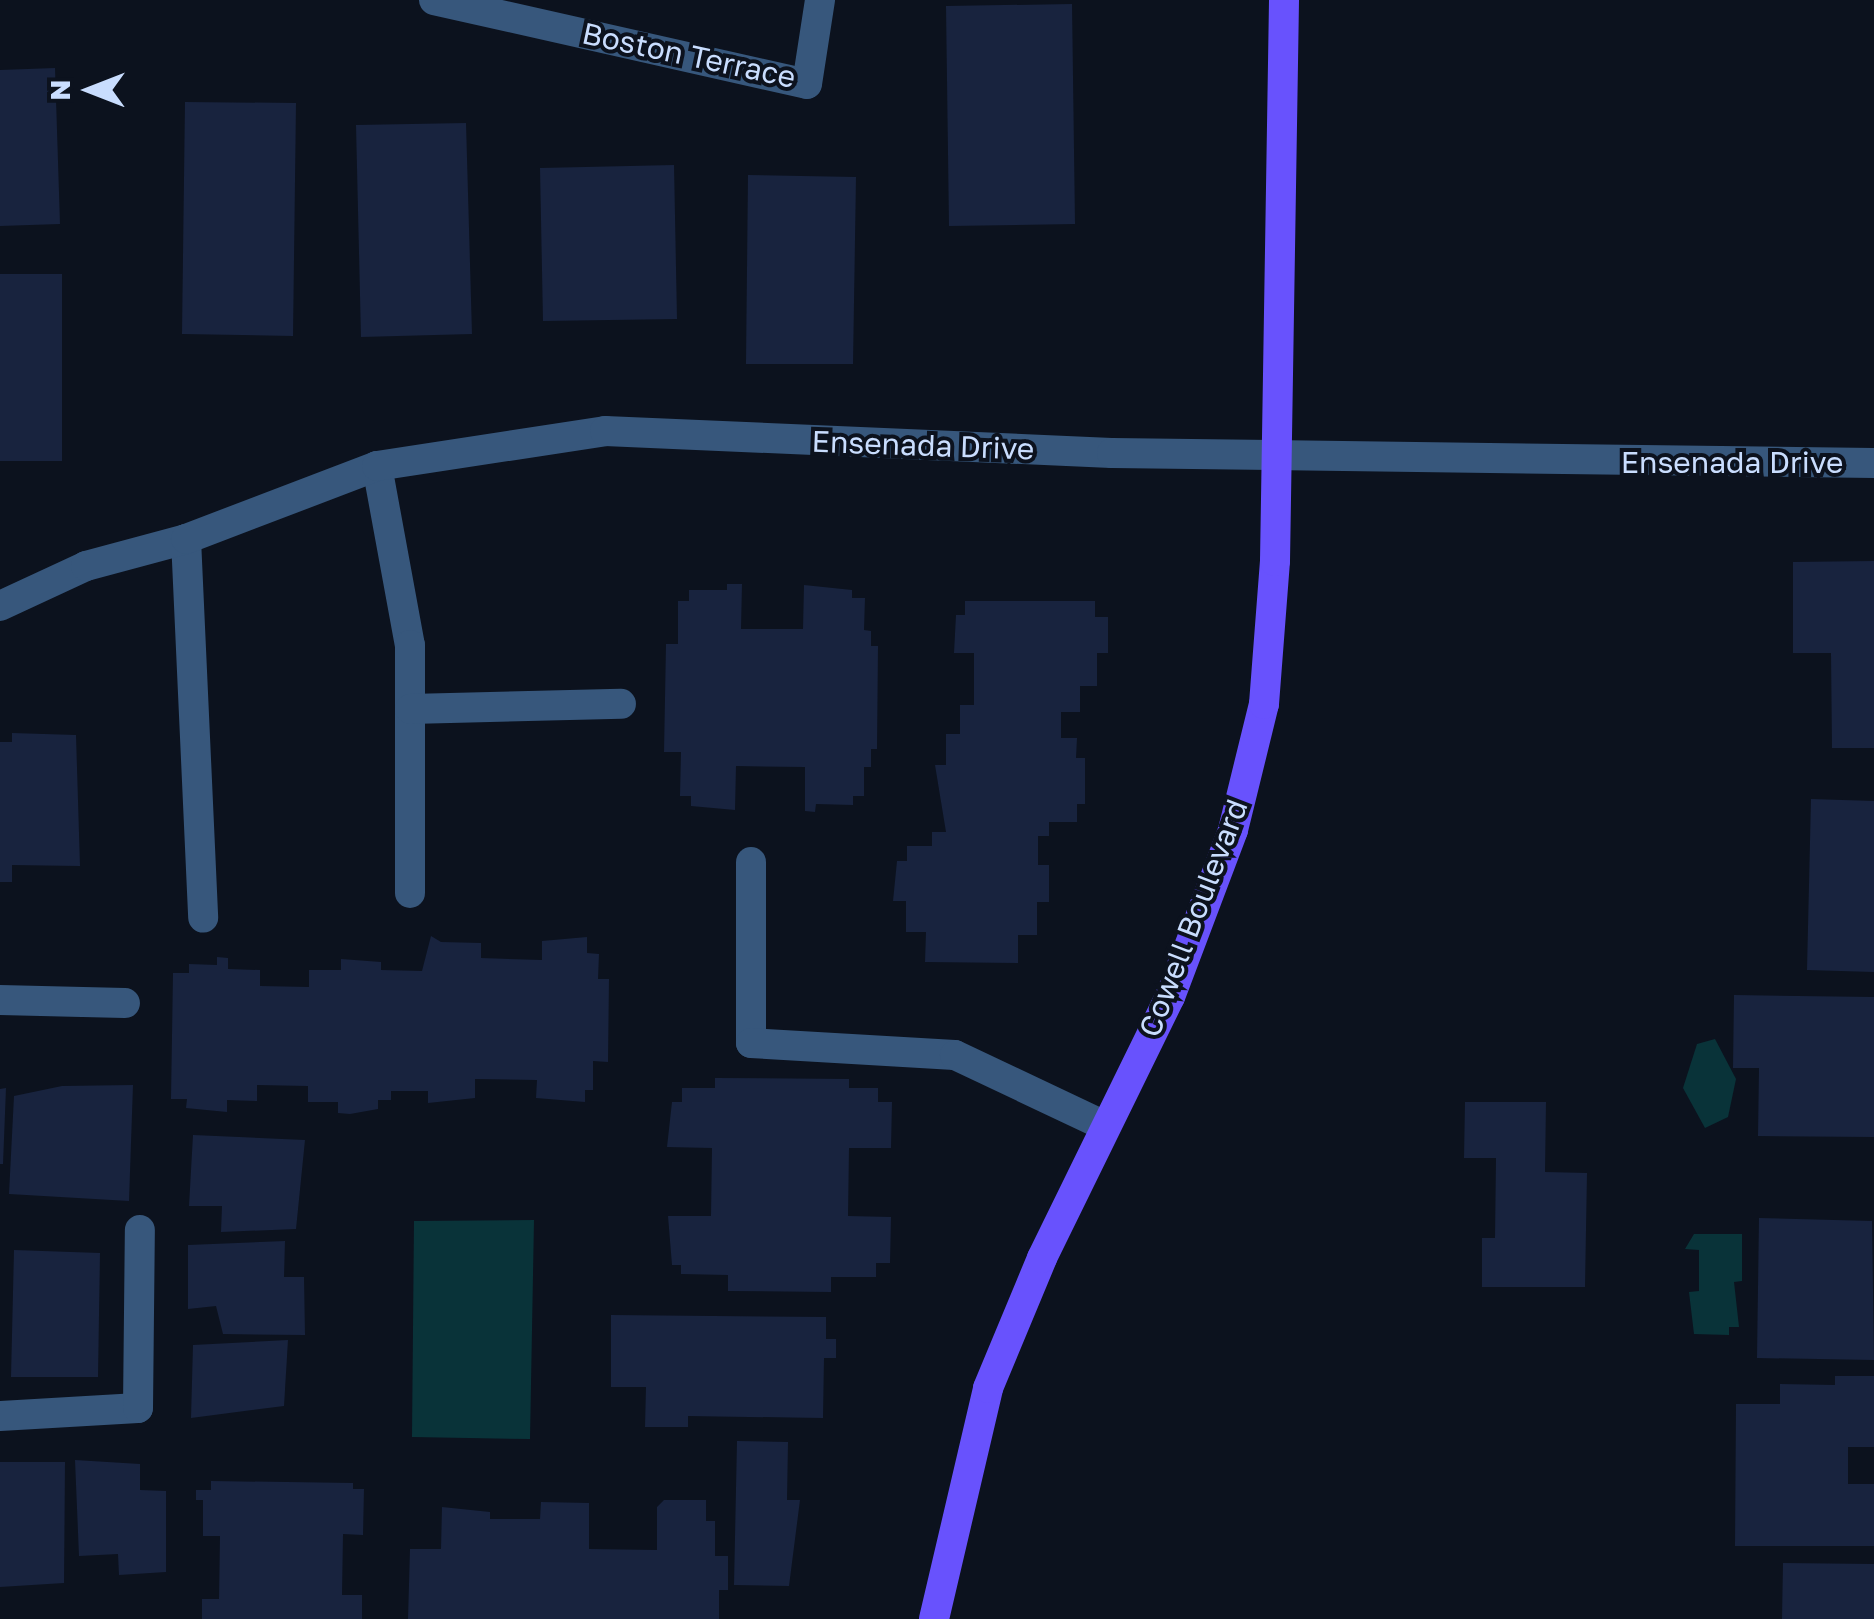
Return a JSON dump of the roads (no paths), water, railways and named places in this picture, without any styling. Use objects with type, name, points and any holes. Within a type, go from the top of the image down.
[{"type":"main road","name":"Cowell Boulevard","points":[[934,1619],[988,1388],[1106,1126],[1170,997],[1233,830],[1264,704],[1277,456],[1284,0]]},
{"type":"street","name":"Boston Terrace","points":[[434,0],[807,84],[820,0]]},
{"type":"street","name":"Ensenada Drive","points":[[0,606],[86,566],[186,538],[377,466],[605,431],[1277,456],[1874,463]]},
{"type":"street","points":[[377,466],[410,645],[410,893]]},
{"type":"street","points":[[186,538],[204,918]]},
{"type":"street","points":[[410,709],[621,704]]},
{"type":"street","points":[[751,862],[751,1043],[955,1054],[1106,1126]]},
{"type":"street","points":[[0,1000],[124,1002]]},
{"type":"street","points":[[0,1416],[138,1408],[140,1230]]}]
